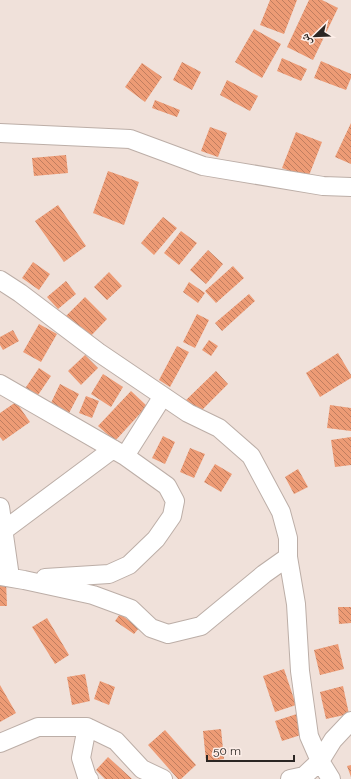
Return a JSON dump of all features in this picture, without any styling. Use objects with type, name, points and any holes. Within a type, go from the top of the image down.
[{"type":"street","points":[[0,133],[130,139],[203,166],[323,186],[351,187]]},
{"type":"street","points":[[0,280],[20,292],[98,352],[188,413],[219,428],[251,456],[282,512],[288,538],[288,557],[296,604],[300,670],[309,736],[320,761],[331,779]]},
{"type":"street","points":[[0,384],[119,453],[167,486],[174,501],[172,516],[156,540],[129,566],[109,574],[11,578]]},
{"type":"street","points":[[3,531],[119,453],[163,396]]},
{"type":"street","points":[[0,507],[11,578]]},
{"type":"street","points":[[11,578],[93,595],[131,609],[151,628],[168,634],[201,626],[264,574],[288,557]]},
{"type":"street","points":[[290,779],[304,776],[320,761],[334,740],[351,721]]},
{"type":"street","points":[[0,743],[38,727],[87,727],[116,741],[142,769],[163,779]]},
{"type":"street","points":[[87,727],[80,758],[89,779]]},
{"type":"building","points":[[270,0],[297,0],[284,34],[260,25]]},
{"type":"building","points":[[309,0],[322,0],[338,8],[313,60],[287,47]]},
{"type":"building","points":[[254,29],[281,44],[262,78],[235,62]]},
{"type":"building","points":[[282,58],[307,69],[301,81],[277,71]]},
{"type":"building","points":[[321,61],[351,74],[346,90],[314,78]]},
{"type":"building","points":[[182,62],[201,72],[192,90],[173,80]]},
{"type":"building","points":[[142,63],[162,77],[145,102],[125,87]]},
{"type":"building","points":[[227,80],[258,96],[250,111],[220,95]]},
{"type":"building","points":[[155,100],[180,110],[177,117],[152,108]]},
{"type":"building","points":[[351,123],[351,164],[335,157]]},
{"type":"building","points":[[210,127],[227,133],[218,157],[201,151]]},
{"type":"building","points":[[296,132],[322,142],[308,178],[282,168]]},
{"type":"building","points":[[66,155],[68,173],[34,176],[32,158]]},
{"type":"building","points":[[108,171],[139,182],[124,225],[93,213]]},
{"type":"building","points":[[58,205],[86,246],[64,262],[35,221]]},
{"type":"building","points":[[163,217],[177,228],[154,255],[141,243]]},
{"type":"building","points":[[181,231],[197,243],[179,265],[164,253]]},
{"type":"building","points":[[208,250],[223,264],[206,284],[190,270]]},
{"type":"building","points":[[33,262],[50,274],[39,290],[22,278]]},
{"type":"building","points":[[233,266],[244,278],[216,303],[205,291]]},
{"type":"building","points":[[109,272],[122,286],[107,300],[94,287]]},
{"type":"building","points":[[66,281],[76,294],[58,309],[47,297]]},
{"type":"building","points":[[189,282],[205,293],[198,303],[183,292]]},
{"type":"building","points":[[249,294],[255,301],[222,331],[215,323]]},
{"type":"building","points":[[85,297],[107,319],[87,340],[65,317]]},
{"type":"building","points":[[197,314],[209,320],[195,348],[183,342]]},
{"type":"building","points":[[39,324],[57,334],[41,362],[23,352]]},
{"type":"building","points":[[13,330],[19,341],[3,350],[0,345],[0,337]]},
{"type":"building","points":[[209,340],[218,346],[211,356],[202,350]]},
{"type":"building","points":[[177,346],[189,352],[170,387],[159,380]]},
{"type":"building","points":[[338,353],[351,375],[351,378],[320,397],[306,373]]},
{"type":"building","points":[[85,355],[98,368],[81,385],[68,371]]},
{"type":"building","points":[[39,368],[51,376],[36,398],[24,390]]},
{"type":"building","points":[[216,371],[228,384],[198,414],[185,401]]},
{"type":"building","points":[[103,374],[123,387],[111,407],[91,394]]},
{"type":"building","points":[[60,384],[79,394],[68,415],[50,405]]},
{"type":"building","points":[[131,391],[147,406],[115,441],[98,426]]},
{"type":"building","points":[[86,396],[99,401],[92,418],[79,413]]},
{"type":"building","points":[[16,402],[30,422],[3,441],[0,437],[0,413]]},
{"type":"building","points":[[330,405],[351,408],[351,431],[327,428]]},
{"type":"building","points":[[163,436],[175,442],[165,464],[152,458]]},
{"type":"building","points":[[351,437],[351,465],[335,467],[331,440]]},
{"type":"building","points":[[190,448],[205,454],[194,478],[180,472]]},
{"type":"building","points":[[215,464],[232,474],[221,492],[204,482]]},
{"type":"building","points":[[298,469],[308,487],[294,494],[285,477]]},
{"type":"building","points":[[0,581],[6,581],[7,606],[0,606]]},
{"type":"building","points":[[338,607],[351,607],[351,623],[339,624]]},
{"type":"building","points":[[120,614],[139,628],[134,634],[115,621]]},
{"type":"building","points":[[47,618],[69,655],[55,664],[32,627]]},
{"type":"building","points":[[338,644],[344,669],[320,675],[314,650]]},
{"type":"building","points":[[284,669],[296,705],[275,712],[263,676]]},
{"type":"building","points":[[85,674],[90,701],[72,705],[67,677]]},
{"type":"building","points":[[100,681],[115,687],[109,705],[94,699]]},
{"type":"building","points":[[0,685],[16,713],[0,722]]},
{"type":"building","points":[[343,686],[349,714],[326,719],[320,692]]},
{"type":"building","points":[[300,713],[307,733],[282,741],[275,721]]},
{"type":"building","points":[[221,729],[224,759],[206,761],[203,731]]},
{"type":"building","points":[[165,730],[196,765],[181,779],[178,779],[148,745]]},
{"type":"building","points":[[108,757],[132,779],[105,779],[96,770]]},
{"type":"building","points":[[351,765],[351,777],[347,766]]}]
